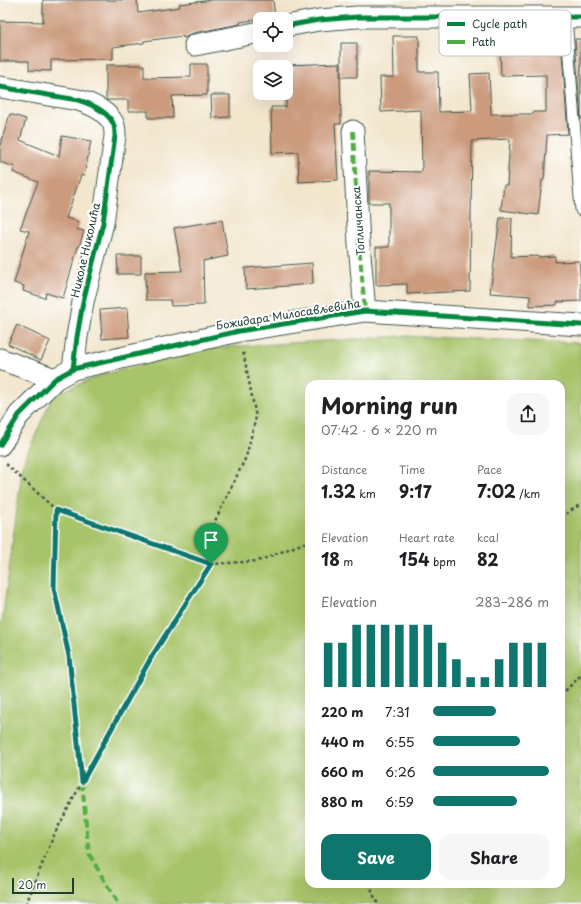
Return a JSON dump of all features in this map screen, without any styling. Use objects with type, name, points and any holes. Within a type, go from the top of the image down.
[{"type":"street","points":[[293,25],[319,20],[357,17],[439,17]]},
{"type":"street","points":[[195,45],[253,33]]},
{"type":"street","name":"Николе Николића","points":[[0,87],[90,103],[108,117],[113,124],[115,136],[103,223],[77,337],[64,374]]},
{"type":"street","name":"Топличанска","points":[[353,131],[359,244],[365,311]]},
{"type":"street","name":"Божидара Милосављевића","points":[[64,374],[239,331],[365,311],[581,325]]},
{"type":"street","points":[[0,359],[64,374]]},
{"type":"street","points":[[3,455],[18,415],[64,374]]},
{"type":"lane","points":[[574,18],[581,210]]},
{"type":"path","points":[[26,904],[54,835],[82,782],[152,656],[211,564],[215,521],[246,457],[256,417],[239,331]]},
{"type":"path","points":[[3,455],[56,510],[211,564],[258,561],[305,543]]},
{"type":"path","points":[[565,514],[581,504]]},
{"type":"path","points":[[56,510],[54,588],[69,656],[82,782]]},
{"type":"path","points":[[565,691],[581,675]]},
{"type":"path","points":[[371,888],[376,901],[379,904]]},
{"type":"green space","points":[[402,336],[581,343],[581,904],[0,904],[0,624],[2,622],[23,463],[53,395],[105,374],[211,348]]},
{"type":"building","points":[[43,0],[137,0],[138,13],[180,7],[179,4],[212,0],[273,0],[274,12],[253,12],[253,20],[193,33],[183,38],[183,36],[113,47],[113,59],[51,60],[51,71],[29,70],[29,61],[0,61],[0,21],[43,22]]},
{"type":"building","points":[[393,36],[419,36],[419,72],[438,72],[439,112],[472,111],[470,74],[489,73],[491,114],[533,114],[533,112],[546,112],[546,75],[501,76],[500,56],[562,56],[568,134],[547,135],[544,180],[542,180],[538,215],[501,210],[504,185],[507,185],[510,139],[472,141],[470,291],[407,294],[407,284],[376,285],[376,247],[389,247],[389,203],[369,203],[369,171],[422,172],[421,110],[381,112],[380,77],[394,77]]},
{"type":"building","points":[[575,39],[581,39],[581,120]]},
{"type":"building","points":[[341,43],[357,43],[357,77],[341,77]]},
{"type":"building","points":[[340,63],[341,124],[335,124],[338,180],[299,182],[298,152],[272,153],[271,107],[286,107],[286,100],[293,100],[293,65]]},
{"type":"building","points":[[191,64],[207,64],[207,95],[172,96],[173,118],[148,118],[148,111],[128,111],[128,100],[106,99],[106,65],[144,65],[144,78],[191,77]]},
{"type":"building","points":[[211,95],[230,95],[230,117],[212,118]]},
{"type":"building","points":[[10,114],[26,119],[20,140],[59,156],[62,136],[91,141],[84,176],[81,175],[66,218],[79,222],[77,229],[84,231],[63,298],[46,293],[45,298],[23,291],[24,286],[14,283],[29,231],[20,229],[38,182],[13,172],[15,167],[0,162],[0,145]]},
{"type":"building","points":[[500,218],[512,218],[511,257],[555,256],[555,262],[579,261],[581,301],[557,302],[557,305],[530,306],[530,296],[490,293]]},
{"type":"building","points":[[222,220],[228,256],[203,261],[204,305],[171,306],[170,300],[146,300],[145,272],[182,271],[174,228]]},
{"type":"building","points":[[117,256],[141,256],[141,274],[118,274]]},
{"type":"building","points":[[312,263],[313,284],[246,289],[245,268]]},
{"type":"building","points":[[127,308],[129,337],[102,339],[100,310]]},
{"type":"building","points":[[17,325],[50,341],[41,360],[8,344]]},
{"type":"marked path","points":[[353,131],[359,244],[365,311]]},
{"type":"marked path","points":[[82,782],[89,854],[118,904]]},
{"type":"cycle path","points":[[293,25],[319,20],[357,17],[439,17]]},
{"type":"cycle path","points":[[571,17],[581,17]]},
{"type":"cycle path","points":[[0,87],[78,100],[102,111],[110,118],[114,126],[115,136],[103,223],[83,302],[73,369]]},
{"type":"cycle path","points":[[0,445],[19,415],[55,379],[73,369],[239,331],[365,311],[581,325]]},
{"type":"route","points":[[56,510],[211,564],[152,656],[82,782],[69,656],[54,588],[56,510]]}]
